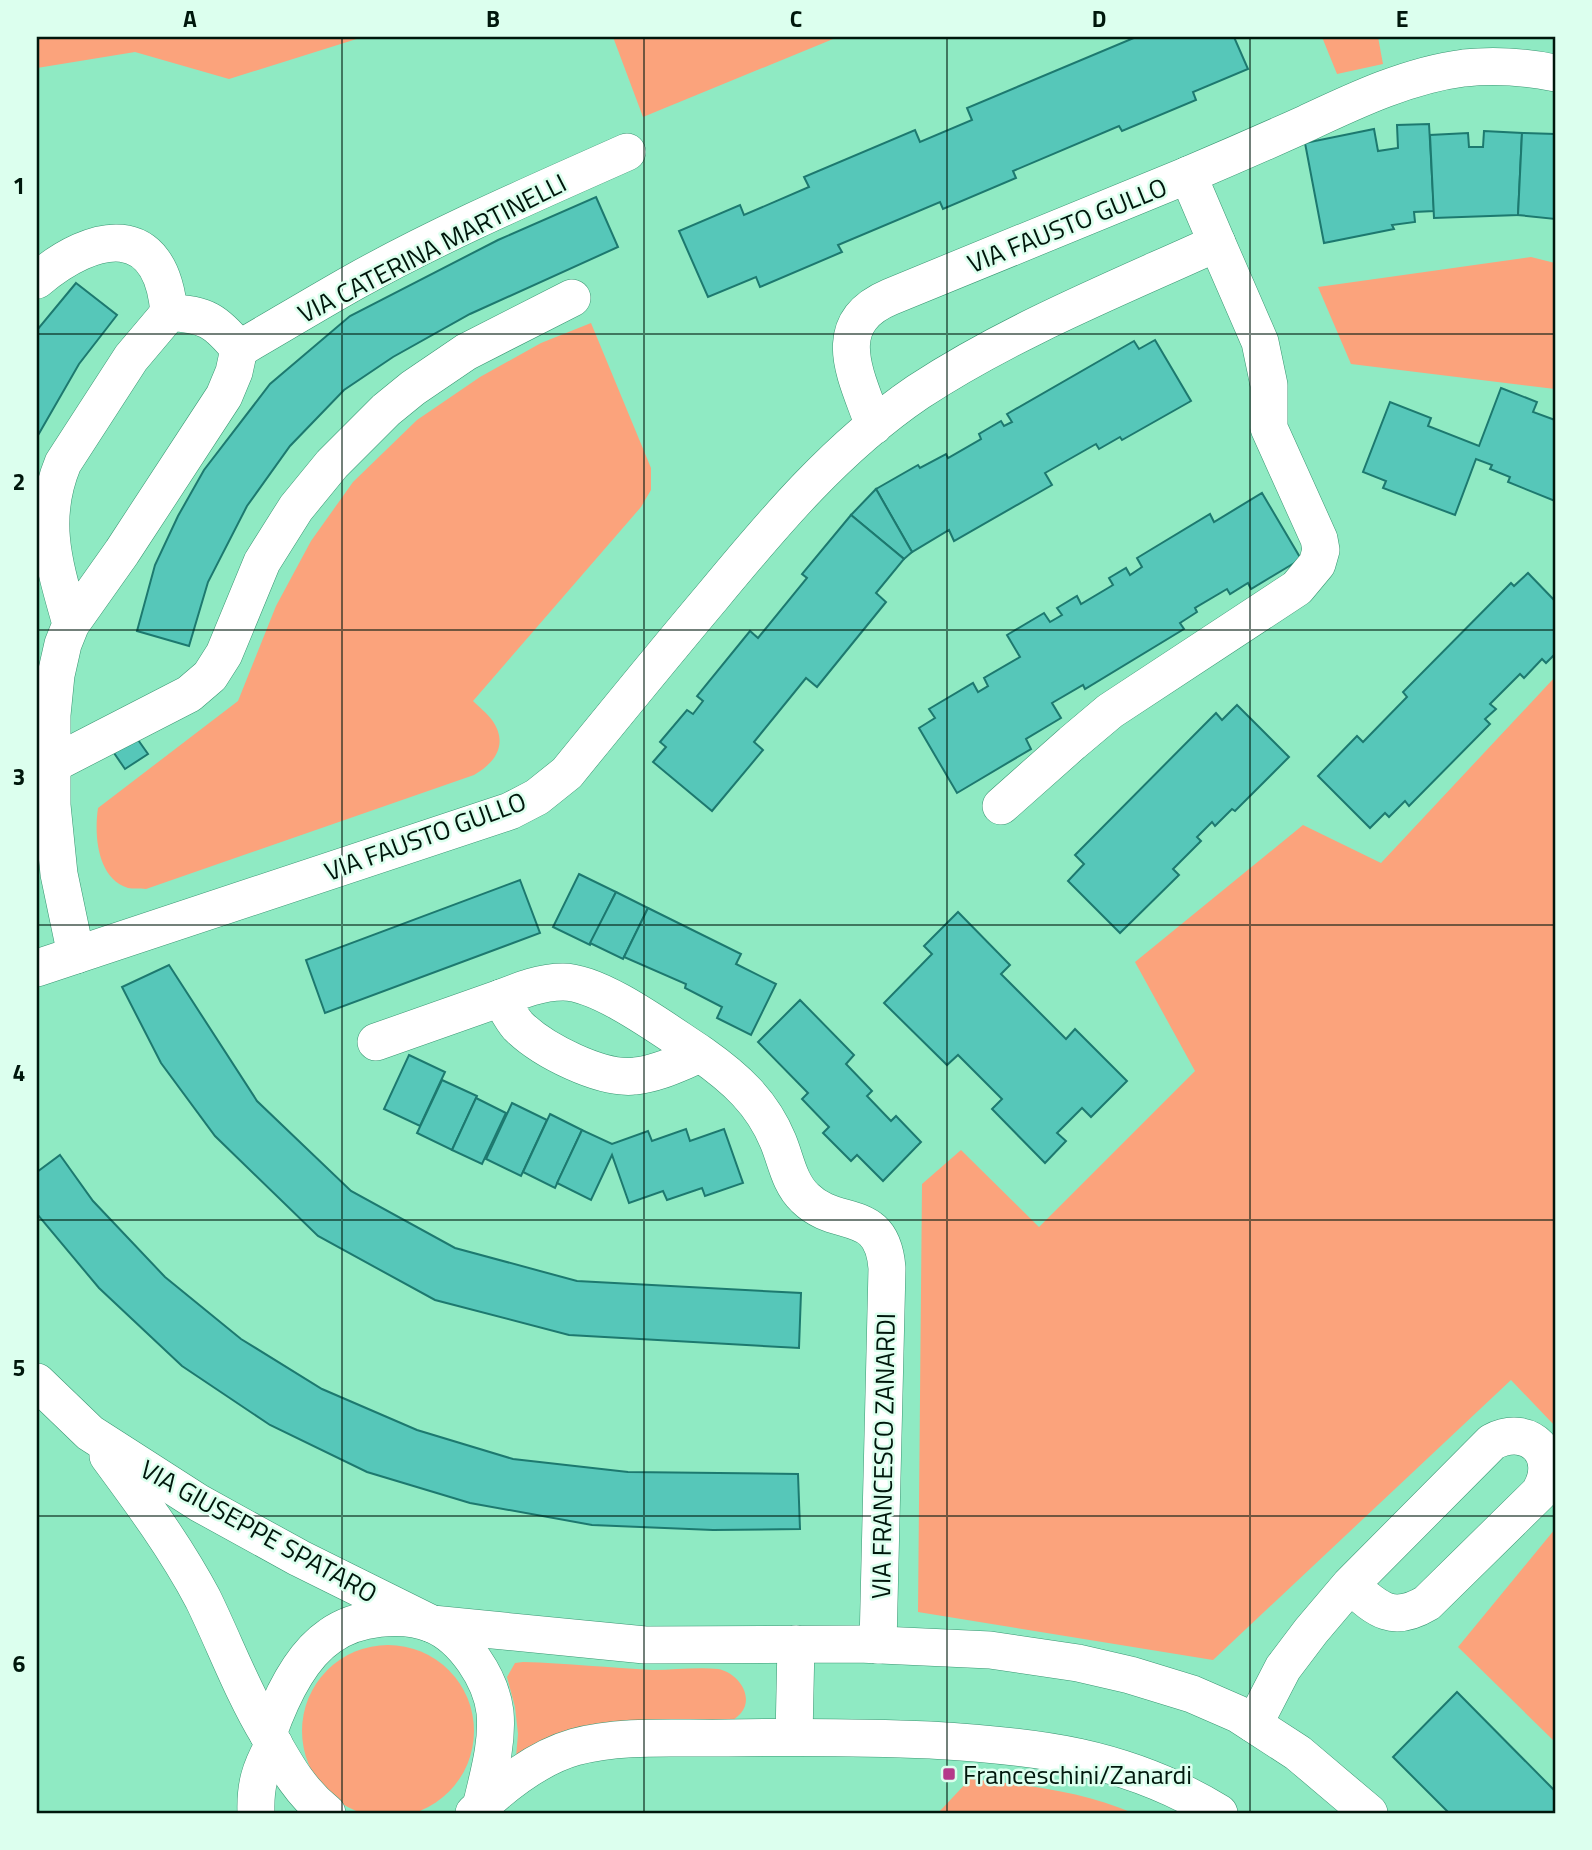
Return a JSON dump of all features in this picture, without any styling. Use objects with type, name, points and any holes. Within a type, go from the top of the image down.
[{"type":"street","points":[[1188,175],[1348,104],[1429,75],[1483,67],[1513,67],[1555,73]]},
{"type":"street","name":"VIA CATERINA MARTINELLI","points":[[239,349],[413,252],[627,152]]},
{"type":"street","name":"VIA FAUSTO GULLO","points":[[37,968],[510,811],[537,797],[567,773],[777,518],[831,463],[874,426],[916,394],[1004,342],[1048,319],[1217,243],[1188,175],[890,297],[866,310],[856,324],[850,342],[855,372],[874,426]]},
{"type":"street","points":[[37,280],[55,265],[88,249],[108,242],[129,243],[139,248],[156,266],[166,286],[169,313],[131,358],[66,456],[56,480],[50,515],[50,539],[71,624]]},
{"type":"street","points":[[1001,807],[1111,711],[1297,588],[1312,573],[1320,557],[1321,550],[1315,527],[1269,428],[1269,385],[1260,342],[1217,243]]},
{"type":"street","points":[[51,765],[189,694],[210,676],[219,666],[262,562],[296,508],[341,454],[386,410],[466,352],[572,298]]},
{"type":"street","points":[[76,955],[58,864],[51,765],[52,715],[63,643],[71,624],[122,552],[224,396],[234,372],[239,349],[214,322],[192,314],[169,313]]},
{"type":"street","name":"VIA FRANCESCO ZANARDI","points":[[376,1042],[521,990],[549,983],[565,982],[583,986],[611,998],[701,1054],[734,1078],[759,1105],[777,1139],[799,1192],[815,1207],[864,1223],[875,1232],[883,1245],[887,1268],[877,1645]]},
{"type":"street","points":[[500,998],[525,1032],[586,1068],[605,1075],[636,1076],[661,1070],[701,1054]]},
{"type":"street","name":"VIA GIUSEPPE SPATARO","points":[[37,1382],[90,1433],[140,1499],[184,1566],[211,1616],[254,1711],[296,1783],[327,1813]]},
{"type":"street","name":"VIA GIUSEPPE SPATARO","points":[[90,1433],[164,1482],[267,1541],[432,1624]]},
{"type":"street","points":[[1254,1724],[1283,1668],[1350,1585],[1492,1441],[1502,1436],[1524,1437],[1542,1450],[1548,1472],[1539,1493],[1427,1603],[1405,1614],[1391,1613],[1379,1608],[1350,1585]]},
{"type":"street","points":[[256,1813],[261,1766],[278,1709],[293,1679],[315,1649],[329,1636],[346,1626],[396,1618],[632,1644],[877,1645],[990,1650],[1078,1663],[1130,1675],[1221,1706],[1254,1724],[1306,1759],[1369,1813]]},
{"type":"street","points":[[432,1624],[452,1637],[470,1656],[493,1700],[496,1725],[493,1756],[477,1810]]},
{"type":"street","points":[[794,1737],[796,1644]]},
{"type":"street","points":[[477,1810],[495,1793],[537,1764],[562,1751],[592,1743],[794,1737],[994,1743],[1056,1752],[1116,1767],[1153,1780],[1219,1813]]},
{"type":"shaded area","points":[[37,37],[363,37],[229,79],[135,52],[37,68]]},
{"type":"shaded area","points":[[613,37],[838,37],[643,117]]},
{"type":"shaded area","points":[[1322,37],[1378,37],[1383,64],[1337,74]]},
{"type":"shaded area","points":[[1531,257],[1555,263],[1555,389],[1351,364],[1318,287]]},
{"type":"shaded area","points":[[591,323],[651,468],[651,490],[641,507],[473,701],[490,717],[499,737],[497,752],[488,765],[474,775],[146,889],[128,888],[118,883],[110,875],[100,854],[98,808],[238,701],[276,606],[311,541],[353,482],[417,420],[480,377],[541,343]]},
{"type":"shaded area","points":[[1555,677],[1555,1426],[1511,1380],[1213,1660],[918,1612],[922,1184],[961,1150],[1039,1227],[1195,1071],[1135,962],[1303,825],[1381,863]]},
{"type":"shaded area","points":[[1555,1529],[1555,1742],[1458,1647]]},
{"type":"shaded area","points":[[388,1645],[421,1652],[448,1671],[467,1698],[474,1731],[467,1764],[448,1791],[421,1810],[388,1817],[355,1810],[328,1791],[309,1764],[302,1731],[309,1698],[328,1671],[355,1652]]},
{"type":"shaded area","points":[[515,1663],[653,1670],[718,1669],[732,1675],[742,1686],[745,1706],[737,1717],[723,1725],[516,1757],[518,1734],[515,1707],[507,1677]]},
{"type":"shaded area","points":[[970,1779],[1074,1794],[1133,1813],[938,1813]]},
{"type":"building","points":[[1136,37],[1234,37],[1248,69],[1193,92],[1196,100],[1122,131],[1119,126],[1013,171],[1016,178],[943,209],[940,202],[838,245],[842,252],[760,287],[756,277],[708,297],[679,231],[740,205],[744,215],[809,187],[804,177],[915,130],[920,142],[972,120],[967,108]]},
{"type":"building","points":[[1429,124],[1434,211],[1414,212],[1415,222],[1392,225],[1394,229],[1324,243],[1305,143],[1374,129],[1378,151],[1398,148],[1397,125]]},
{"type":"building","points":[[1484,131],[1522,133],[1518,215],[1434,218],[1430,135],[1468,133],[1469,147],[1483,147]]},
{"type":"building","points":[[1522,133],[1555,134],[1555,219],[1518,215]]},
{"type":"building","points":[[596,197],[618,247],[470,314],[393,357],[344,390],[290,446],[247,506],[208,582],[189,646],[137,631],[155,565],[178,516],[204,470],[270,384],[350,316],[498,240]]},
{"type":"building","points":[[76,283],[117,315],[79,364],[37,437],[37,330]]},
{"type":"building","points":[[1155,340],[1191,401],[1122,440],[1120,437],[1099,449],[1096,444],[1045,473],[1052,485],[954,541],[949,530],[912,552],[876,489],[918,465],[920,468],[946,454],[948,458],[981,439],[979,434],[1001,421],[1004,426],[1012,422],[1007,414],[1134,341],[1139,349]]},
{"type":"building","points":[[1501,388],[1537,402],[1533,412],[1555,420],[1555,501],[1508,482],[1510,477],[1490,469],[1492,465],[1476,459],[1455,515],[1383,488],[1386,481],[1363,472],[1390,402],[1431,418],[1428,426],[1479,446]]},
{"type":"building","points":[[876,489],[912,552],[904,559],[851,515]]},
{"type":"building","points":[[1262,493],[1301,559],[1251,589],[1248,583],[1230,594],[1227,589],[1195,608],[1197,612],[1180,623],[1184,629],[1085,689],[1083,685],[1052,703],[1061,718],[1026,739],[1031,749],[957,793],[919,728],[935,718],[929,709],[973,683],[978,692],[988,686],[984,678],[1020,657],[1007,635],[1044,613],[1050,622],[1062,615],[1057,608],[1077,596],[1081,604],[1113,585],[1109,578],[1126,568],[1130,575],[1142,567],[1137,558],[1210,514],[1214,522]]},
{"type":"building","points":[[851,515],[904,559],[876,593],[886,602],[817,687],[806,678],[754,742],[763,750],[712,811],[653,762],[666,747],[660,742],[687,710],[693,714],[703,701],[697,696],[750,631],[758,638],[807,578],[802,574]]},
{"type":"building","points":[[1528,573],[1555,601],[1555,654],[1546,663],[1542,659],[1524,678],[1520,674],[1490,704],[1496,709],[1485,719],[1490,724],[1409,806],[1405,801],[1389,817],[1385,813],[1370,828],[1318,776],[1357,736],[1363,742],[1407,697],[1403,692],[1511,583],[1514,586]]},
{"type":"building","points":[[1237,705],[1289,757],[1235,811],[1232,809],[1215,826],[1212,822],[1197,837],[1201,841],[1173,869],[1179,875],[1120,933],[1068,881],[1084,864],[1075,855],[1216,713],[1222,720]]},
{"type":"building","points":[[136,737],[148,754],[125,769],[114,753]]},
{"type":"building","points":[[579,874],[616,892],[590,945],[553,927]]},
{"type":"building","points":[[520,880],[540,933],[325,1013],[306,960]]},
{"type":"building","points":[[616,892],[648,908],[623,959],[590,943]]},
{"type":"building","points":[[648,908],[741,954],[736,964],[776,984],[751,1035],[717,1018],[722,1007],[685,988],[686,984],[624,957]]},
{"type":"building","points":[[958,912],[1010,965],[1001,974],[1066,1039],[1075,1029],[1127,1081],[1091,1117],[1082,1108],[1057,1133],[1066,1141],[1045,1163],[992,1109],[1002,1099],[958,1055],[947,1065],[884,1003],[932,954],[924,946]]},
{"type":"building","points":[[169,965],[257,1101],[351,1191],[455,1248],[577,1281],[801,1293],[799,1348],[569,1335],[435,1300],[318,1236],[215,1136],[161,1063],[122,987]]},
{"type":"building","points":[[800,1000],[854,1055],[846,1064],[872,1091],[867,1096],[891,1121],[896,1116],[921,1142],[883,1181],[857,1155],[851,1161],[823,1133],[829,1127],[802,1099],[808,1093],[758,1042]]},
{"type":"building","points":[[409,1055],[445,1072],[420,1126],[384,1109]]},
{"type":"building","points":[[442,1080],[477,1096],[452,1150],[417,1133]]},
{"type":"building","points":[[476,1098],[506,1113],[482,1164],[452,1150]]},
{"type":"building","points":[[512,1103],[547,1120],[521,1176],[486,1159]]},
{"type":"building","points":[[550,1114],[582,1130],[555,1188],[523,1172]]},
{"type":"building","points":[[686,1129],[690,1141],[724,1129],[743,1183],[705,1196],[702,1188],[667,1200],[663,1191],[629,1203],[612,1155],[591,1200],[557,1183],[582,1130],[612,1144],[648,1131],[652,1141]]},
{"type":"building","points":[[60,1155],[93,1201],[165,1277],[241,1339],[322,1389],[417,1430],[513,1459],[628,1472],[798,1474],[800,1529],[713,1530],[592,1525],[470,1503],[367,1472],[270,1425],[182,1366],[99,1288],[37,1214],[37,1172]]},
{"type":"building","points":[[1457,1692],[1555,1791],[1555,1813],[1449,1813],[1393,1757]]},
{"type":"place","name":"Franceschini/Zanardi","points":[[949,1774]]}]
